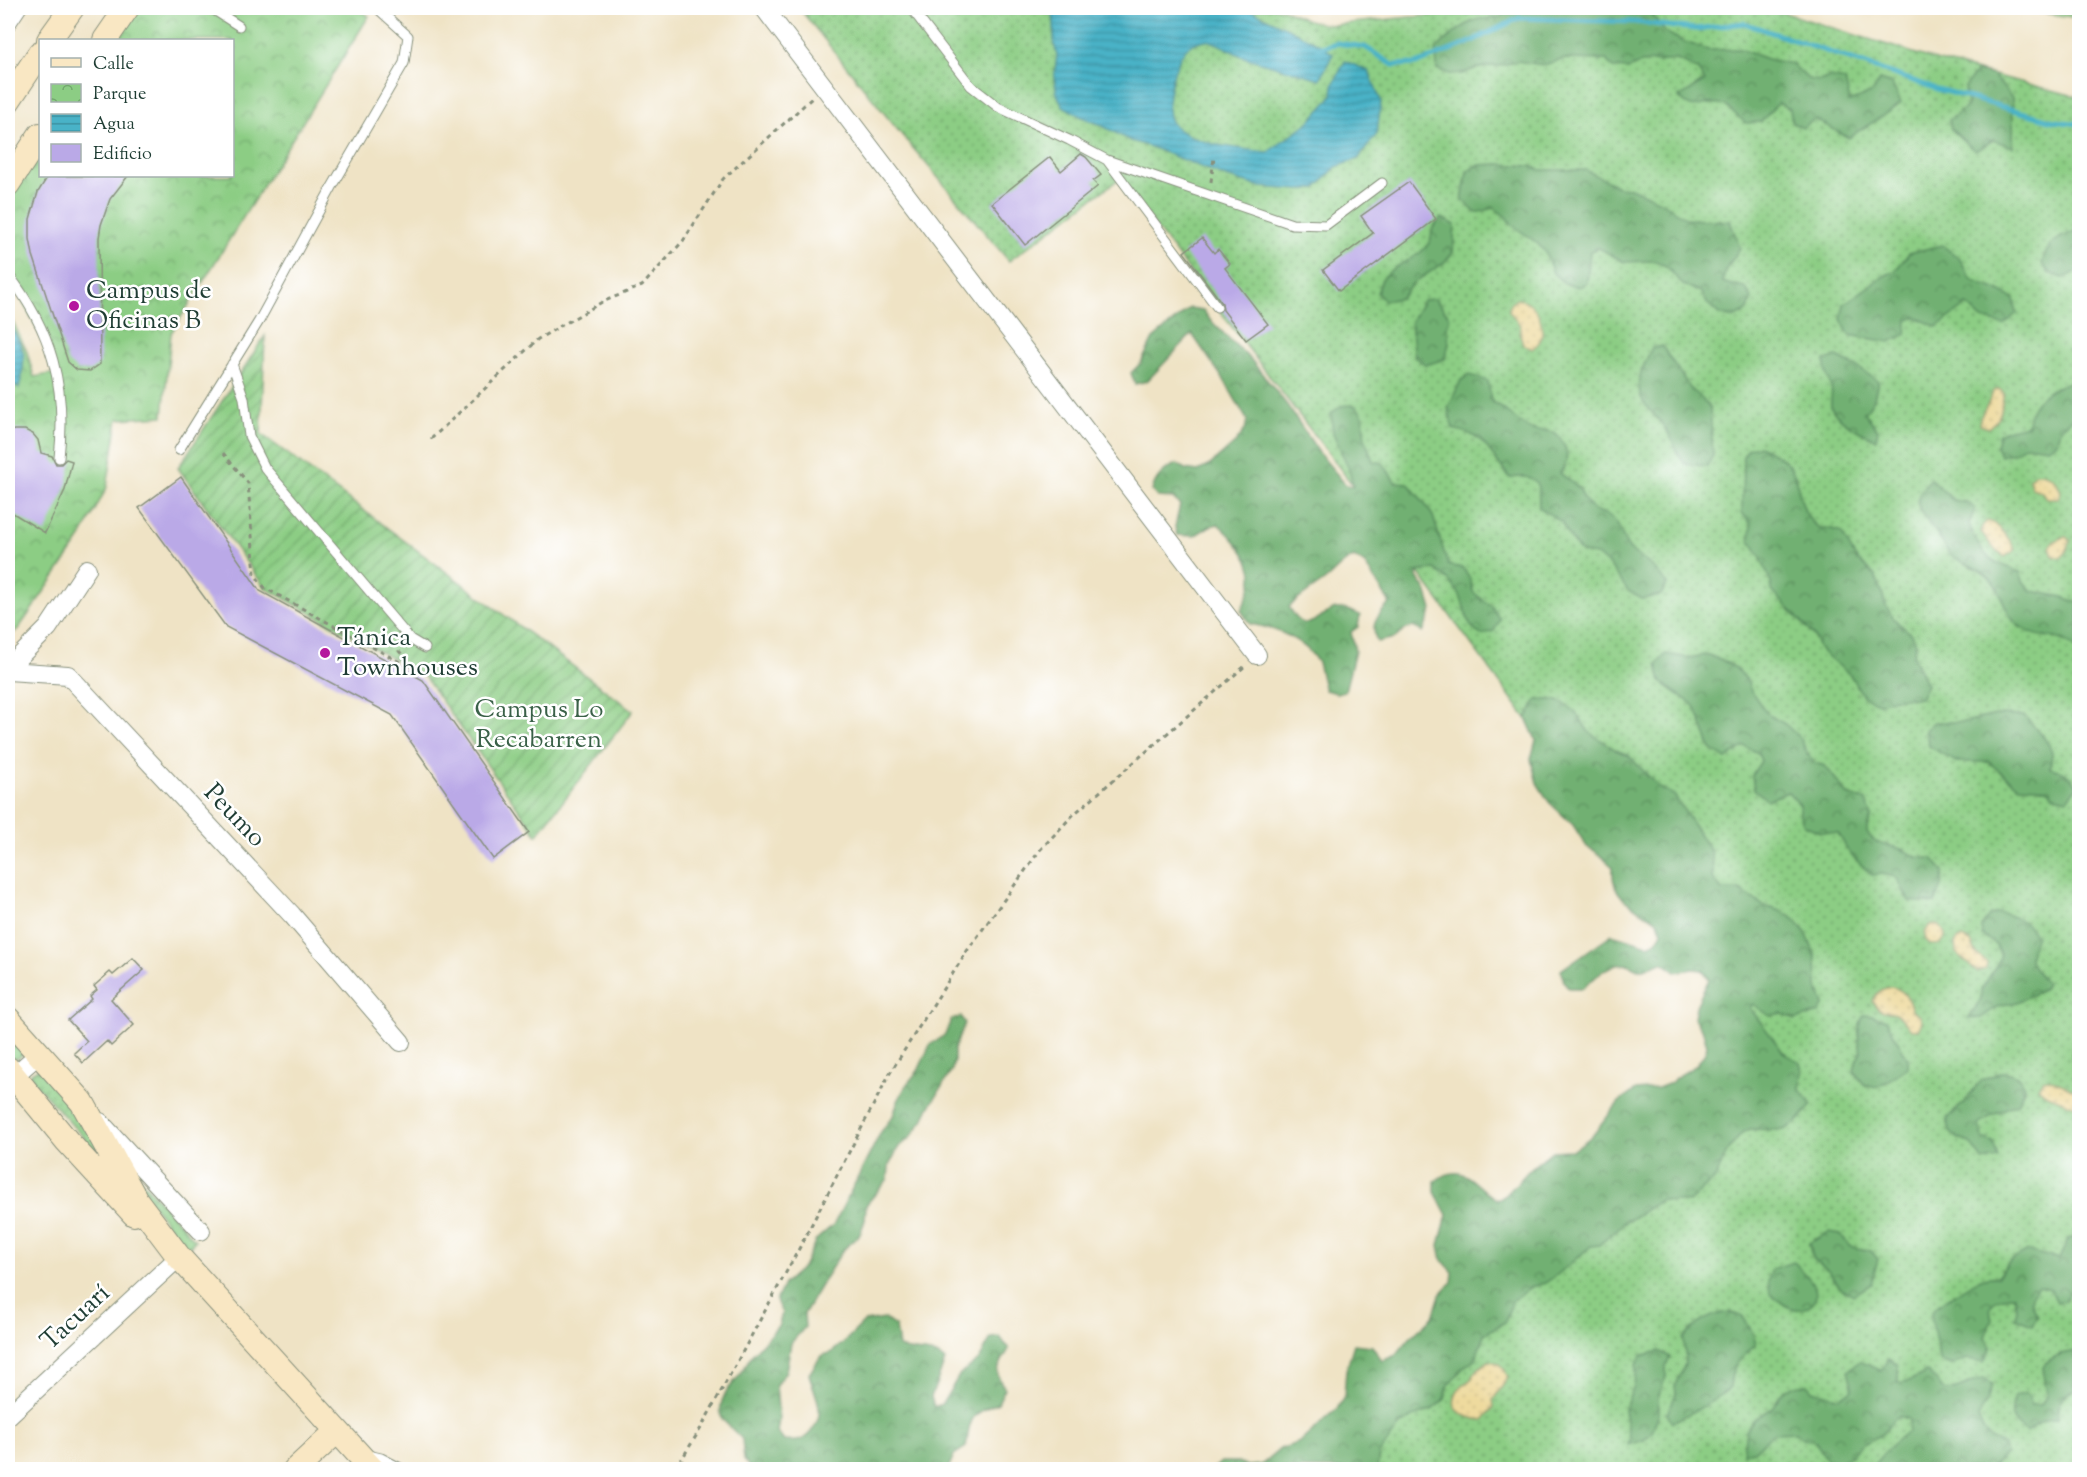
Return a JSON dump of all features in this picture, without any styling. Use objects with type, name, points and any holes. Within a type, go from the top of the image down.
[{"type":"street","points":[[50,39],[72,8]]},
{"type":"street","points":[[106,39],[127,8]]},
{"type":"street","points":[[764,8],[1257,655]]},
{"type":"street","points":[[8,101],[39,54]]},
{"type":"street","points":[[8,184],[39,137]]},
{"type":"street","points":[[8,670],[48,628],[87,569]]},
{"type":"street","name":"Peumo","points":[[8,670],[68,675],[292,915],[401,1042]]},
{"type":"street","points":[[8,1019],[201,1231]]},
{"type":"street","points":[[39,1054],[10,1075],[149,1231],[179,1257]]},
{"type":"street","points":[[82,1102],[136,1200],[179,1257],[365,1461]]},
{"type":"street","name":"Tacuarí","points":[[8,1416],[179,1257]]},
{"type":"street","points":[[295,1470],[337,1431]]},
{"type":"lane","points":[[8,29],[22,8]]},
{"type":"lane","points":[[211,8],[238,26]]},
{"type":"lane","points":[[179,450],[259,321],[332,187],[404,63],[408,36],[377,8]]},
{"type":"lane","points":[[911,8],[971,86],[998,107],[1107,160],[1293,224],[1326,225],[1382,183]]},
{"type":"lane","points":[[1107,160],[1216,307]]},
{"type":"lane","points":[[8,274],[34,312],[53,358],[62,408],[59,458]]},
{"type":"lane","points":[[232,364],[244,398],[249,436],[265,468],[410,639],[425,648]]},
{"type":"lane","points":[[365,1461],[381,1458],[404,1470]]},
{"type":"path","points":[[431,439],[538,339],[602,302],[642,286],[683,241],[723,179],[824,87]]},
{"type":"path","points":[[1210,190],[1214,157]]},
{"type":"path","points":[[223,453],[248,483],[255,575],[265,588],[416,671],[399,651],[410,639]]},
{"type":"path","points":[[675,1470],[701,1428],[801,1245],[890,1073],[967,951],[1040,850],[1073,815],[1257,655]]},
{"type":"green space","points":[[136,8],[357,8],[369,16],[171,333],[163,416],[118,419],[107,487],[79,541],[19,628],[8,638],[8,311],[27,352],[34,377],[56,373],[53,358],[8,274],[8,193],[39,147],[39,177],[234,177],[234,39],[114,39]]},
{"type":"green space","points":[[799,8],[1281,8],[1300,17],[1333,25],[1477,13],[1504,8],[1769,8],[1939,61],[2079,97],[2079,1469],[1275,1469],[1751,1034],[1526,718],[1380,521],[1119,179],[1009,261],[901,134]]},
{"type":"green space","points":[[1510,8],[1642,8],[1649,10],[1665,32],[1682,41],[1708,50],[1740,49],[1767,59],[1792,64],[1808,79],[1820,81],[1829,77],[1845,80],[1850,102],[1873,92],[1880,80],[1892,84],[1901,103],[1849,138],[1815,119],[1803,128],[1792,123],[1790,109],[1778,103],[1761,122],[1746,123],[1723,105],[1716,103],[1690,106],[1679,97],[1705,81],[1697,69],[1677,60],[1641,63],[1629,69],[1613,68],[1606,60],[1565,59],[1543,65],[1517,61],[1474,69],[1462,74],[1449,74],[1437,69],[1436,50],[1448,38],[1473,21],[1497,18]]},
{"type":"green space","points":[[2005,8],[2079,8],[2079,18]]},
{"type":"green space","points":[[1977,71],[1993,75],[2012,98],[2013,147],[1993,140],[1975,151],[1951,129],[1949,120],[1967,107],[1965,87]]},
{"type":"green space","points":[[1477,165],[1530,166],[1540,170],[1586,170],[1618,187],[1631,188],[1662,202],[1687,219],[1730,221],[1740,248],[1725,271],[1723,282],[1745,287],[1752,298],[1747,311],[1733,318],[1719,314],[1707,303],[1701,292],[1683,285],[1666,266],[1653,261],[1624,262],[1599,248],[1590,251],[1587,283],[1579,287],[1564,283],[1553,273],[1545,252],[1537,243],[1512,225],[1506,217],[1494,208],[1476,213],[1462,200],[1467,172]]},
{"type":"green space","points":[[1442,218],[1455,225],[1453,253],[1444,263],[1413,283],[1401,298],[1384,301],[1377,293],[1382,279],[1391,270],[1420,253],[1430,242],[1433,227]]},
{"type":"green space","points":[[2079,230],[2079,271],[2063,278],[2049,273],[2042,263],[2047,250],[2059,239]]},
{"type":"green space","points":[[1942,245],[1959,258],[1973,281],[1998,290],[2014,299],[2017,313],[2004,325],[1982,319],[1967,305],[1937,327],[1916,317],[1907,321],[1906,334],[1890,342],[1849,335],[1841,319],[1844,304],[1895,271],[1909,253]]},
{"type":"green space","points":[[1435,299],[1450,317],[1447,327],[1449,343],[1445,359],[1426,365],[1415,357],[1411,322],[1423,300]]},
{"type":"green space","points":[[1190,308],[1203,310],[1210,320],[1252,361],[1287,405],[1320,454],[1346,485],[1353,486],[1349,469],[1333,433],[1331,414],[1342,406],[1356,406],[1362,414],[1365,439],[1373,461],[1383,463],[1395,482],[1408,483],[1427,507],[1433,516],[1448,565],[1463,568],[1470,579],[1473,592],[1492,607],[1500,619],[1494,631],[1482,635],[1472,628],[1457,590],[1435,569],[1417,572],[1417,577],[1426,590],[1432,610],[1423,632],[1413,627],[1406,629],[1395,638],[1377,642],[1374,625],[1390,603],[1364,563],[1354,557],[1289,607],[1295,617],[1307,623],[1336,609],[1345,609],[1360,615],[1358,627],[1351,632],[1355,651],[1345,691],[1337,693],[1325,690],[1318,663],[1297,641],[1269,628],[1250,624],[1241,610],[1251,587],[1252,572],[1241,548],[1218,524],[1194,536],[1177,535],[1175,527],[1180,505],[1173,498],[1157,497],[1152,491],[1164,471],[1177,464],[1185,469],[1198,471],[1210,465],[1236,442],[1245,430],[1247,420],[1224,380],[1192,334],[1147,381],[1135,384],[1131,373],[1141,363],[1153,339]]},
{"type":"green space","name":"Campus Lo Recabarren","points":[[265,336],[261,434],[633,711],[537,835],[424,676],[265,588],[178,468]]},
{"type":"green space","points":[[1662,346],[1692,391],[1701,397],[1710,409],[1713,455],[1707,466],[1685,464],[1664,427],[1640,394],[1639,381],[1646,361],[1652,348]]},
{"type":"green space","points":[[1837,357],[1878,381],[1874,399],[1865,413],[1878,430],[1876,439],[1850,426],[1833,411],[1832,389],[1826,372],[1825,360]]},
{"type":"green space","points":[[1469,375],[1488,381],[1491,401],[1525,426],[1535,431],[1552,432],[1560,438],[1567,456],[1560,473],[1579,488],[1593,510],[1605,514],[1616,522],[1629,549],[1653,567],[1667,584],[1661,595],[1642,599],[1628,591],[1611,567],[1597,555],[1582,553],[1561,522],[1539,507],[1539,490],[1534,480],[1527,477],[1510,478],[1478,439],[1468,433],[1453,429],[1448,408],[1461,380]]},
{"type":"green space","points":[[2076,380],[2079,381],[2079,413],[2060,429],[2057,442],[2048,448],[2025,445],[2016,452],[2000,456],[1996,446],[1999,434],[2028,425],[2033,408],[2044,395]]},
{"type":"green space","points":[[1759,446],[1789,465],[1796,479],[1807,515],[1819,529],[1841,532],[1856,558],[1875,576],[1892,617],[1911,634],[1916,643],[1913,656],[1927,685],[1920,698],[1895,698],[1879,703],[1864,697],[1850,675],[1819,649],[1815,638],[1772,591],[1771,582],[1760,556],[1750,541],[1751,524],[1742,513],[1743,456],[1749,448]]},
{"type":"green space","points":[[1931,479],[1953,500],[1968,503],[1975,509],[1969,524],[1978,544],[1987,556],[2020,572],[2023,581],[2032,591],[2063,597],[2079,603],[2079,652],[2071,645],[2056,638],[2037,635],[2022,628],[2012,619],[1993,582],[1978,569],[1956,559],[1949,553],[1925,519],[1919,506],[1919,493]]},
{"type":"green space","points":[[1666,654],[1689,658],[1705,655],[1720,659],[1736,668],[1746,679],[1751,691],[1765,711],[1785,724],[1801,739],[1807,753],[1815,763],[1825,766],[1849,796],[1865,800],[1872,816],[1867,833],[1872,838],[1880,844],[1896,847],[1916,856],[1933,858],[1944,872],[1942,886],[1935,903],[1909,901],[1896,877],[1882,874],[1872,875],[1850,854],[1838,833],[1820,832],[1804,825],[1800,816],[1800,805],[1788,792],[1767,800],[1754,789],[1752,775],[1761,761],[1758,753],[1744,746],[1726,759],[1711,749],[1695,706],[1661,682],[1657,664]]},
{"type":"green space","points":[[1537,700],[1554,700],[1563,703],[1575,712],[1589,732],[1628,755],[1660,788],[1674,795],[1711,852],[1712,877],[1722,890],[1740,890],[1764,906],[1781,911],[1794,919],[1806,933],[1816,957],[1817,987],[1824,1004],[1819,1013],[1795,1020],[1781,1013],[1770,1016],[1753,1004],[1750,1008],[1783,1052],[1800,1063],[1802,1071],[1800,1090],[1812,1105],[1795,1124],[1784,1130],[1750,1129],[1742,1133],[1727,1152],[1716,1177],[1689,1202],[1661,1200],[1623,1224],[1599,1245],[1591,1246],[1557,1275],[1545,1283],[1531,1287],[1513,1300],[1505,1322],[1484,1334],[1476,1358],[1463,1368],[1448,1386],[1445,1399],[1434,1409],[1400,1425],[1379,1454],[1377,1469],[1213,1469],[1221,1462],[1238,1462],[1247,1466],[1261,1465],[1280,1449],[1300,1442],[1337,1409],[1344,1397],[1346,1370],[1354,1344],[1372,1346],[1382,1361],[1396,1355],[1410,1338],[1433,1317],[1440,1295],[1452,1282],[1453,1272],[1442,1260],[1439,1245],[1447,1215],[1435,1192],[1435,1181],[1446,1175],[1462,1174],[1498,1200],[1552,1151],[1573,1150],[1593,1135],[1619,1102],[1636,1090],[1658,1088],[1671,1083],[1675,1078],[1697,1065],[1705,1053],[1707,1045],[1703,1032],[1694,1018],[1696,1006],[1709,979],[1703,970],[1676,972],[1662,962],[1644,969],[1628,964],[1604,970],[1583,988],[1569,988],[1564,982],[1561,970],[1612,934],[1648,945],[1657,941],[1662,932],[1658,921],[1633,906],[1620,894],[1613,878],[1613,867],[1587,847],[1573,825],[1549,802],[1537,783],[1531,759],[1536,740],[1526,718]]},
{"type":"green space","points":[[1996,715],[2024,716],[2040,732],[2052,753],[2050,768],[2063,771],[2078,785],[2067,799],[2054,796],[2049,790],[2019,786],[1988,762],[1956,762],[1929,746],[1925,730],[1934,722],[1964,722]]},
{"type":"green space","points":[[1999,913],[2021,920],[2036,936],[2030,957],[2031,962],[2047,983],[2044,989],[2017,1002],[1998,1006],[1981,1018],[1968,1019],[1981,999],[1981,990],[2001,954],[1996,945],[1982,935],[1981,927],[1990,915]]},
{"type":"green space","points":[[1864,1015],[1886,1020],[1908,1059],[1908,1067],[1877,1088],[1865,1085],[1854,1072],[1861,1051],[1859,1033]]},
{"type":"green space","points":[[961,1017],[965,1023],[954,1049],[952,1070],[923,1121],[910,1138],[898,1148],[889,1166],[888,1179],[866,1205],[865,1220],[860,1234],[842,1251],[804,1314],[805,1327],[791,1343],[786,1371],[776,1385],[779,1420],[777,1432],[784,1441],[798,1441],[810,1433],[815,1426],[819,1411],[809,1374],[821,1356],[832,1352],[864,1322],[885,1319],[896,1327],[899,1347],[934,1354],[945,1361],[931,1397],[934,1407],[942,1404],[960,1374],[979,1360],[991,1338],[1000,1337],[1009,1349],[998,1368],[998,1377],[1005,1388],[998,1403],[976,1414],[973,1418],[966,1447],[954,1455],[948,1469],[751,1469],[744,1460],[742,1439],[723,1420],[720,1412],[726,1392],[752,1355],[779,1325],[782,1313],[776,1301],[784,1284],[803,1267],[816,1240],[834,1224],[881,1132],[893,1116],[898,1101],[907,1084],[918,1071],[930,1045],[945,1035],[951,1020]]},
{"type":"green space","points":[[2079,1030],[2079,1072],[2072,1057]]},
{"type":"green space","points":[[8,1032],[23,1050],[22,1055],[17,1059],[11,1058],[8,1054]]},
{"type":"green space","points":[[40,1068],[89,1122],[109,1166],[30,1078],[31,1073]]},
{"type":"green space","points":[[2000,1072],[2015,1075],[2025,1087],[2017,1104],[1993,1114],[1979,1125],[1983,1138],[1993,1142],[1998,1158],[1983,1161],[1970,1143],[1950,1132],[1947,1118],[1964,1103],[1980,1081]]},
{"type":"green space","points":[[118,1155],[195,1240],[190,1247],[183,1247]]},
{"type":"green space","points":[[1829,1232],[1841,1234],[1849,1246],[1871,1251],[1878,1259],[1871,1284],[1854,1295],[1841,1289],[1829,1271],[1812,1258],[1809,1243]]},
{"type":"green space","points":[[2079,1236],[2079,1287],[2069,1291],[2064,1301],[2057,1303],[2050,1289],[2038,1286],[2032,1301],[2038,1316],[2032,1325],[2015,1318],[2017,1309],[2014,1296],[2003,1297],[1992,1304],[1992,1319],[1985,1337],[1991,1347],[1984,1362],[1968,1359],[1951,1365],[1939,1361],[1931,1313],[1935,1307],[1981,1279],[1997,1277],[2010,1261],[2028,1251],[2059,1259],[2068,1239]]},
{"type":"green space","points":[[1794,1262],[1811,1281],[1816,1293],[1812,1303],[1799,1309],[1789,1307],[1770,1293],[1768,1281],[1772,1269]]},
{"type":"green space","points":[[1730,1312],[1743,1317],[1752,1331],[1756,1344],[1735,1367],[1730,1388],[1702,1407],[1672,1422],[1667,1414],[1676,1394],[1675,1385],[1685,1364],[1683,1339],[1704,1320]]},
{"type":"green space","points":[[1659,1351],[1670,1357],[1666,1367],[1666,1377],[1658,1397],[1659,1413],[1652,1432],[1644,1440],[1628,1445],[1624,1410],[1634,1386],[1636,1366],[1641,1356]]},
{"type":"green space","points":[[2079,1351],[2079,1365],[2075,1380],[2079,1381],[2079,1393],[2075,1390],[2063,1398],[2059,1405],[2057,1419],[2040,1422],[2026,1432],[2016,1424],[2012,1417],[2014,1397],[2026,1393],[2031,1405],[2041,1405],[2047,1395],[2043,1366],[2060,1355]]},
{"type":"green space","points":[[1888,1359],[1898,1365],[1898,1383],[1911,1380],[1927,1372],[1944,1391],[1954,1390],[1984,1379],[1992,1384],[1987,1401],[1978,1417],[1984,1432],[2004,1446],[2006,1454],[1990,1469],[1870,1469],[1889,1447],[1908,1431],[1909,1419],[1899,1416],[1893,1420],[1883,1434],[1863,1444],[1841,1462],[1827,1460],[1815,1441],[1802,1438],[1796,1432],[1773,1433],[1754,1451],[1743,1453],[1746,1430],[1753,1420],[1771,1409],[1783,1391],[1793,1386],[1808,1384],[1813,1390],[1839,1398],[1853,1389],[1848,1370],[1860,1361],[1881,1371]]},
{"type":"sand","points":[[1517,299],[1528,302],[1536,311],[1541,322],[1541,339],[1532,349],[1523,344],[1520,325],[1509,311],[1510,304]]},
{"type":"sand","points":[[1999,389],[2004,393],[1999,416],[1988,428],[1979,425],[1981,415],[1993,391]]},
{"type":"sand","points":[[2035,473],[2048,475],[2055,480],[2061,492],[2058,498],[2046,498],[2042,492],[2032,488],[2029,479]]},
{"type":"sand","points":[[1987,521],[2000,528],[2015,550],[2005,557],[1995,549],[1981,532],[1982,526]]},
{"type":"sand","points":[[2065,536],[2071,541],[2066,552],[2061,558],[2053,556],[2050,548],[2053,542]]},
{"type":"sand","points":[[1935,925],[1942,928],[1945,935],[1942,942],[1935,945],[1928,942],[1925,935],[1928,928]]},
{"type":"sand","points":[[1962,938],[1971,942],[1976,953],[1987,963],[1986,969],[1977,972],[1956,953],[1955,944],[1958,939]]},
{"type":"sand","points":[[1892,987],[1904,993],[1913,1012],[1920,1016],[1922,1022],[1918,1030],[1911,1030],[1899,1016],[1881,1010],[1872,1001],[1880,991]]},
{"type":"sand","points":[[2050,1079],[2072,1089],[2079,1087],[2079,1106],[2045,1094],[2037,1087],[2043,1080]]},
{"type":"sand","points":[[1488,1361],[1501,1365],[1508,1378],[1493,1400],[1494,1407],[1483,1420],[1469,1417],[1458,1411],[1454,1401],[1461,1387]]},
{"type":"water","points":[[1051,8],[1247,8],[1317,43],[1333,54],[1320,79],[1244,57],[1210,41],[1200,41],[1189,46],[1184,52],[1175,71],[1168,106],[1172,123],[1180,130],[1203,141],[1268,152],[1310,121],[1328,101],[1345,61],[1369,71],[1381,101],[1377,134],[1358,159],[1336,167],[1316,188],[1300,190],[1261,187],[1226,177],[1131,141],[1063,106],[1057,94],[1054,77],[1057,55]]},
{"type":"water","points":[[8,322],[22,346],[24,360],[19,388],[8,382]]},
{"type":"building","points":[[1081,154],[1101,175],[1093,181],[1098,186],[1025,245],[992,203],[1050,157],[1061,171]]},
{"type":"building","name":"Campus de Oficinas B","points":[[47,177],[127,177],[110,199],[101,225],[99,238],[100,364],[90,371],[77,370],[68,362],[33,255],[30,219],[38,192]]},
{"type":"building","points":[[1409,182],[1436,219],[1339,291],[1323,270],[1373,233],[1361,216]]},
{"type":"building","points":[[1202,238],[1214,253],[1218,249],[1230,264],[1225,268],[1268,324],[1246,340],[1184,252]]},
{"type":"building","points":[[25,430],[33,434],[38,440],[41,453],[52,456],[56,464],[61,464],[66,459],[72,461],[65,490],[45,533],[8,510],[8,432]]},
{"type":"building","name":"Tánica Townhouses","points":[[181,477],[260,591],[423,680],[529,832],[493,859],[392,715],[226,627],[139,508]]},
{"type":"building","points":[[133,958],[144,970],[111,999],[134,1025],[111,1046],[107,1041],[83,1063],[74,1053],[87,1041],[68,1020],[92,999],[90,996],[97,990],[94,986],[110,972],[113,975]]},
{"type":"waterway","points":[[1318,48],[1337,43],[1365,47],[1393,65],[1416,64],[1466,44],[1519,18],[1634,22],[1696,29],[1744,23],[1937,89],[2054,121],[2080,124]]},
{"type":"place","name":"Campus de Oficinas B","points":[[74,306]]},
{"type":"place","name":"Tánica Townhouses","points":[[325,653]]}]
